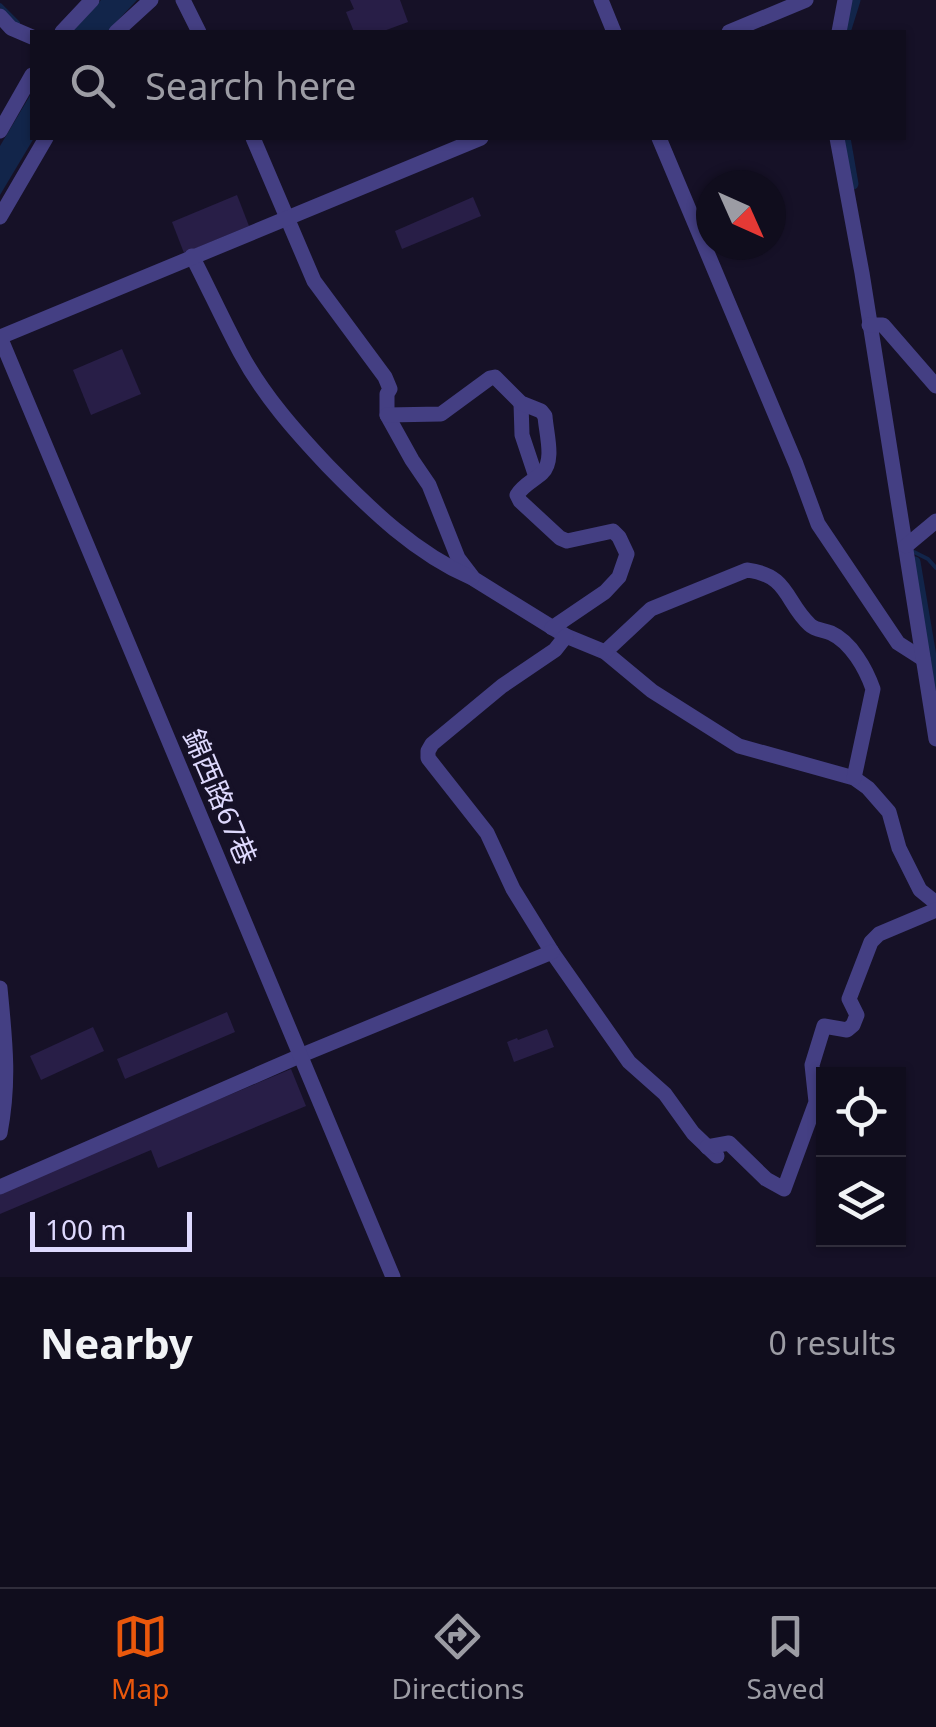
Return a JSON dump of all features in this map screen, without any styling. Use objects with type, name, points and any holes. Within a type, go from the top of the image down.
[{"type":"street","points":[[64,30],[92,0]]},
{"type":"street","points":[[118,30],[151,0]]},
{"type":"street","points":[[183,0],[198,30]]},
{"type":"street","points":[[600,0],[613,30]]},
{"type":"street","points":[[734,30],[806,0]]},
{"type":"street","points":[[839,30],[844,0]]},
{"type":"street","points":[[0,16],[11,28],[30,36]]},
{"type":"street","points":[[0,130],[30,78]]},
{"type":"street","points":[[0,216],[45,140]]},
{"type":"street","points":[[255,140],[314,280],[385,377],[390,389],[387,415],[429,485],[458,558],[474,578]]},
{"type":"street","points":[[0,336],[476,140]]},
{"type":"street","points":[[659,140],[818,524],[898,644],[923,658]]},
{"type":"street","points":[[838,140],[862,273],[876,325],[936,738]]},
{"type":"street","points":[[192,256],[240,353],[285,420],[392,527],[434,558],[474,578],[559,632],[606,652],[652,692],[739,746],[854,778],[889,812],[899,848],[920,890],[936,906],[879,934],[871,942],[849,999],[857,1016],[853,1025],[847,1030],[824,1026],[812,1065],[816,1102],[784,1189],[766,1179],[729,1143],[712,1151],[693,1133],[666,1094],[629,1062],[513,889],[487,832],[430,763],[428,753],[432,744],[502,686],[555,650],[559,632],[619,577],[628,554],[614,532],[572,541],[560,538],[520,501],[520,490],[549,463],[544,416],[541,410],[520,403],[495,377],[441,414],[387,415]]},
{"type":"street","points":[[876,325],[936,386]]},
{"type":"street","name":"錦西路67巷","points":[[0,336],[393,1277]]},
{"type":"street","points":[[520,403],[522,435],[536,478]]},
{"type":"street","points":[[906,546],[936,521]]},
{"type":"street","points":[[606,652],[652,608],[747,570],[778,580],[811,627],[835,635],[853,653],[870,680],[873,689],[854,778]]},
{"type":"street","points":[[0,1186],[552,952]]},
{"type":"street","points":[[0,988],[7,1064],[0,1133]]},
{"type":"water","points":[[101,0],[137,0],[109,30],[74,30]]},
{"type":"water","points":[[30,95],[33,140],[0,195],[0,146]]},
{"type":"building","points":[[350,0],[400,0],[408,22],[386,30],[353,30],[346,12],[354,9]]},
{"type":"building","points":[[237,195],[249,226],[184,253],[172,222]]},
{"type":"building","points":[[473,197],[481,216],[402,249],[395,231]]},
{"type":"building","points":[[122,349],[141,394],[91,415],[73,370]]},
{"type":"building","points":[[227,1012],[235,1032],[125,1079],[117,1059]]},
{"type":"building","points":[[93,1027],[104,1051],[41,1080],[30,1056]]},
{"type":"building","points":[[547,1029],[554,1047],[514,1062],[507,1042]]},
{"type":"building","points":[[291,1069],[306,1106],[158,1168],[151,1150],[0,1214],[0,1191]]},
{"type":"waterway","points":[[846,30],[855,0]]},
{"type":"waterway","points":[[0,5],[18,23]]},
{"type":"waterway","points":[[845,140],[853,184]]},
{"type":"waterway","points":[[914,552],[936,568]]},
{"type":"waterway","points":[[915,562],[936,686]]}]
